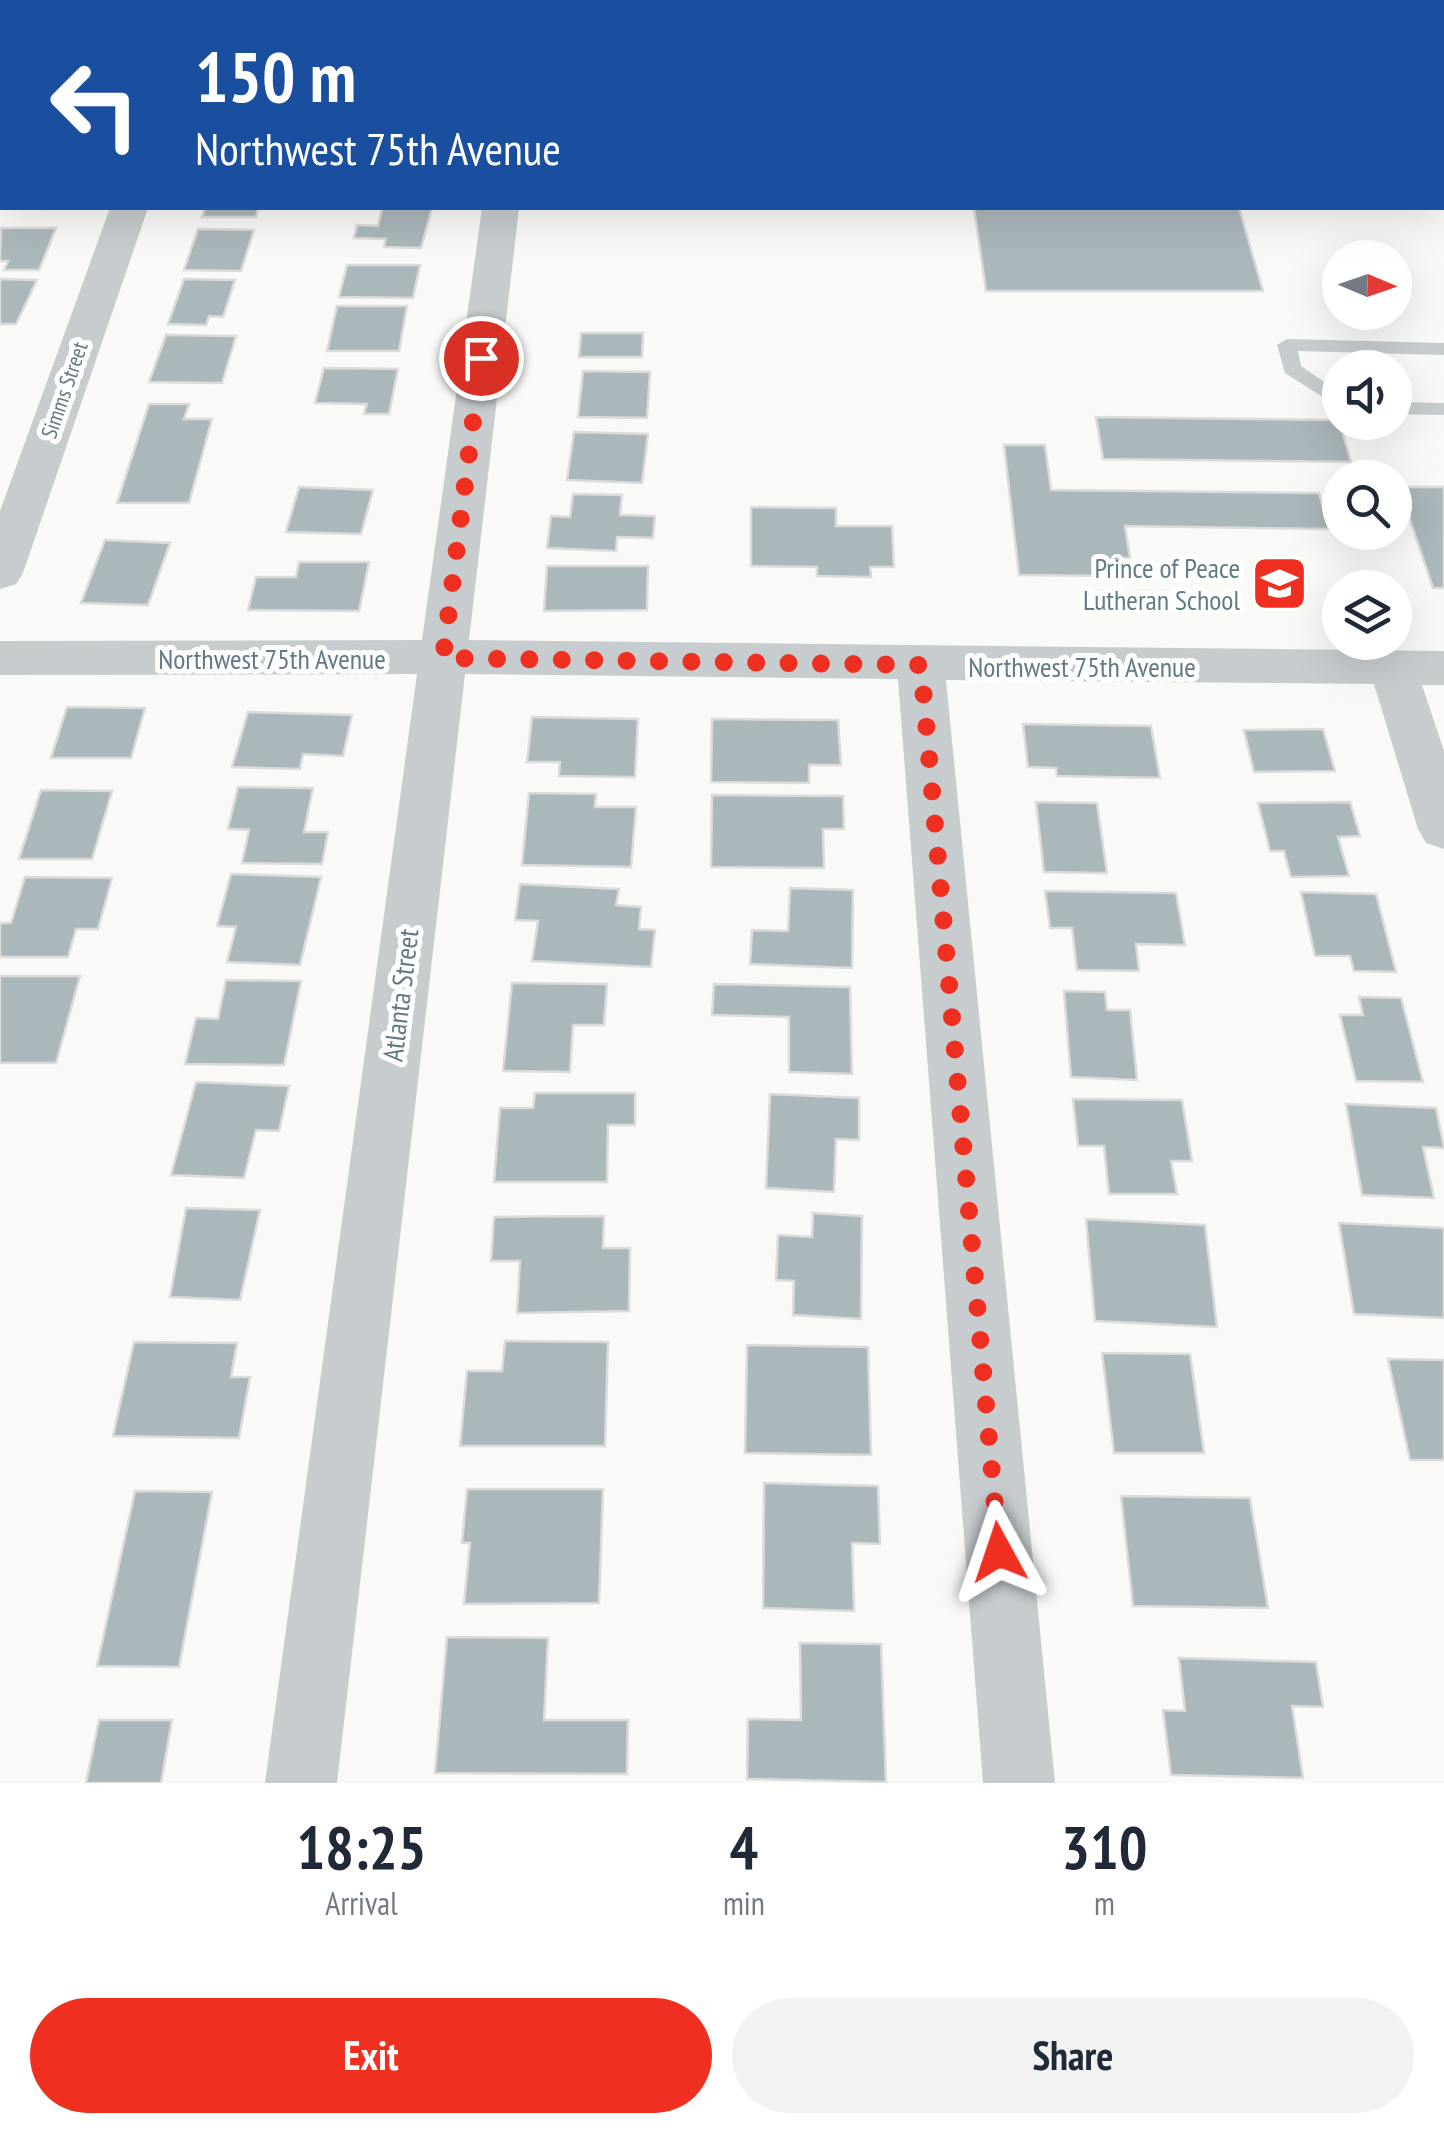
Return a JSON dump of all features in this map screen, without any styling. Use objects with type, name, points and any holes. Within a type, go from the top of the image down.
[{"type":"street","name":"Simms Street","points":[[0,573],[128,210]]},
{"type":"street","name":"Atlanta Street","points":[[301,1783],[500,210]]},
{"type":"street","name":"Northwest 75th Avenue","points":[[0,658],[443,658],[1444,668]]},
{"type":"street","points":[[921,665],[1019,1783]]},
{"type":"street","points":[[1393,668],[1444,829]]},
{"type":"lane","points":[[1322,390],[1292,370],[1287,345],[1444,349]]},
{"type":"lane","points":[[1412,408],[1444,409]]},
{"type":"building","points":[[204,210],[258,210],[256,217],[202,217]]},
{"type":"building","points":[[382,210],[431,210],[421,248],[384,247],[386,239],[354,238],[357,225],[378,226]]},
{"type":"building","points":[[974,210],[1240,210],[1263,291],[986,291]]},
{"type":"building","points":[[1,228],[56,228],[39,270],[4,270],[8,261],[0,261]]},
{"type":"building","points":[[198,229],[254,230],[241,271],[184,270]]},
{"type":"building","points":[[347,265],[420,265],[413,298],[339,297]]},
{"type":"building","points":[[0,279],[37,280],[16,324],[0,324]]},
{"type":"building","points":[[184,279],[235,280],[223,317],[209,316],[206,325],[168,324]]},
{"type":"building","points":[[337,306],[407,306],[399,351],[327,351]]},
{"type":"building","points":[[581,333],[643,333],[642,357],[579,357]]},
{"type":"building","points":[[166,335],[236,336],[222,383],[149,382]]},
{"type":"building","points":[[324,368],[398,369],[389,414],[364,414],[367,404],[315,403]]},
{"type":"building","points":[[583,371],[650,372],[647,418],[578,417]]},
{"type":"building","points":[[149,404],[189,404],[184,419],[212,419],[189,503],[117,503]]},
{"type":"building","points":[[1096,417],[1322,420],[1322,440],[1345,440],[1350,460],[1322,462],[1103,459]]},
{"type":"building","points":[[574,432],[648,434],[642,483],[567,480]]},
{"type":"building","points":[[1004,445],[1045,445],[1051,490],[1319,493],[1322,504],[1322,529],[1125,526],[1130,558],[1118,558],[1121,576],[1019,575]]},
{"type":"building","points":[[299,487],[373,490],[361,534],[286,532]]},
{"type":"building","points":[[1412,487],[1444,487],[1444,588],[1433,588],[1412,526]]},
{"type":"building","points":[[573,494],[622,495],[620,515],[655,516],[653,538],[617,537],[616,551],[547,548],[551,516],[570,517]]},
{"type":"building","points":[[751,507],[836,508],[836,526],[892,526],[894,567],[870,567],[871,577],[817,576],[817,567],[751,566]]},
{"type":"building","points":[[105,540],[170,543],[148,605],[81,603]]},
{"type":"building","points":[[299,562],[369,562],[359,611],[248,610],[256,577],[296,577]]},
{"type":"building","points":[[547,566],[648,566],[647,610],[544,611]]},
{"type":"building","points":[[67,707],[145,708],[131,758],[51,758]]},
{"type":"building","points":[[248,712],[352,715],[343,756],[303,754],[300,769],[232,767]]},
{"type":"building","points":[[532,717],[638,719],[635,777],[559,776],[560,762],[527,762]]},
{"type":"building","points":[[712,719],[838,720],[841,765],[809,765],[809,783],[711,782]]},
{"type":"building","points":[[1023,724],[1151,726],[1160,778],[1057,776],[1056,768],[1028,767]]},
{"type":"building","points":[[1323,729],[1335,771],[1254,772],[1244,730]]},
{"type":"building","points":[[238,787],[313,788],[304,832],[328,832],[322,864],[242,863],[249,830],[228,829]]},
{"type":"building","points":[[41,790],[112,791],[92,859],[19,859]]},
{"type":"building","points":[[529,793],[596,794],[595,807],[636,807],[631,867],[522,865]]},
{"type":"building","points":[[712,795],[843,796],[844,829],[823,829],[824,868],[711,867]]},
{"type":"building","points":[[1036,802],[1097,803],[1107,873],[1044,872]]},
{"type":"building","points":[[1350,802],[1360,836],[1338,837],[1349,876],[1291,877],[1284,851],[1270,851],[1258,803]]},
{"type":"building","points":[[231,874],[321,877],[300,965],[227,962],[236,927],[217,926]]},
{"type":"building","points":[[25,877],[112,878],[98,929],[76,929],[68,957],[0,957],[0,923],[11,923]]},
{"type":"building","points":[[520,884],[619,889],[616,905],[641,907],[639,929],[655,930],[651,967],[532,961],[538,921],[515,920]]},
{"type":"building","points":[[790,888],[853,890],[852,968],[750,964],[752,930],[788,931]]},
{"type":"building","points":[[1045,891],[1176,893],[1185,945],[1136,944],[1139,971],[1077,970],[1072,928],[1050,928]]},
{"type":"building","points":[[1301,892],[1376,894],[1396,972],[1354,971],[1350,956],[1315,956]]},
{"type":"building","points":[[0,976],[80,976],[56,1063],[0,1063]]},
{"type":"building","points":[[226,980],[301,981],[284,1065],[185,1064],[196,1018],[218,1019]]},
{"type":"building","points":[[512,983],[607,984],[604,1025],[573,1025],[570,1072],[503,1071]]},
{"type":"building","points":[[714,984],[850,987],[852,1074],[789,1072],[789,1017],[712,1015]]},
{"type":"building","points":[[1064,991],[1105,992],[1107,1010],[1130,1010],[1137,1080],[1071,1077]]},
{"type":"building","points":[[1359,997],[1401,998],[1423,1082],[1356,1081],[1340,1015],[1363,1015]]},
{"type":"building","points":[[196,1082],[289,1086],[279,1131],[256,1130],[244,1178],[171,1175]]},
{"type":"building","points":[[535,1093],[635,1093],[635,1125],[608,1125],[607,1182],[494,1182],[500,1108],[533,1108]]},
{"type":"building","points":[[770,1094],[859,1098],[859,1140],[836,1139],[834,1192],[766,1188]]},
{"type":"building","points":[[1073,1099],[1182,1100],[1192,1161],[1171,1161],[1177,1194],[1109,1194],[1104,1146],[1078,1146]]},
{"type":"building","points":[[1346,1104],[1436,1108],[1444,1148],[1423,1147],[1434,1198],[1362,1195]]},
{"type":"building","points":[[186,1208],[260,1210],[240,1300],[170,1297]]},
{"type":"building","points":[[813,1213],[862,1216],[861,1319],[793,1315],[794,1281],[776,1280],[778,1235],[812,1237]]},
{"type":"building","points":[[604,1216],[603,1248],[630,1248],[629,1311],[517,1313],[520,1261],[491,1261],[494,1217]]},
{"type":"building","points":[[1086,1219],[1205,1225],[1217,1327],[1095,1321]]},
{"type":"building","points":[[1339,1223],[1444,1228],[1444,1318],[1354,1314]]},
{"type":"building","points":[[505,1341],[608,1342],[605,1446],[460,1446],[467,1371],[502,1371]]},
{"type":"building","points":[[134,1342],[237,1343],[231,1377],[250,1377],[239,1438],[113,1436]]},
{"type":"building","points":[[747,1345],[868,1347],[871,1455],[745,1453]]},
{"type":"building","points":[[1102,1353],[1190,1354],[1204,1453],[1114,1453]]},
{"type":"building","points":[[1388,1359],[1444,1360],[1444,1460],[1410,1460]]},
{"type":"building","points":[[764,1483],[878,1486],[880,1544],[852,1543],[854,1611],[763,1608]]},
{"type":"building","points":[[467,1489],[603,1489],[599,1603],[464,1604],[470,1543],[462,1543]]},
{"type":"building","points":[[135,1491],[212,1492],[179,1667],[97,1666]]},
{"type":"building","points":[[1121,1496],[1250,1498],[1268,1608],[1133,1606]]},
{"type":"building","points":[[447,1637],[548,1638],[544,1720],[628,1720],[627,1774],[435,1773]]},
{"type":"building","points":[[800,1643],[881,1644],[886,1782],[747,1779],[748,1719],[801,1720]]},
{"type":"building","points":[[1179,1658],[1316,1662],[1323,1707],[1292,1706],[1303,1778],[1171,1775],[1163,1710],[1185,1711]]},
{"type":"building","points":[[99,1720],[172,1720],[161,1783],[86,1783]]},
{"type":"place","name":"Prince of Peace Lutheran School","points":[[1279,583]]},
{"type":"route","points":[[481,358],[443,658],[921,665],[999,1552]]}]
